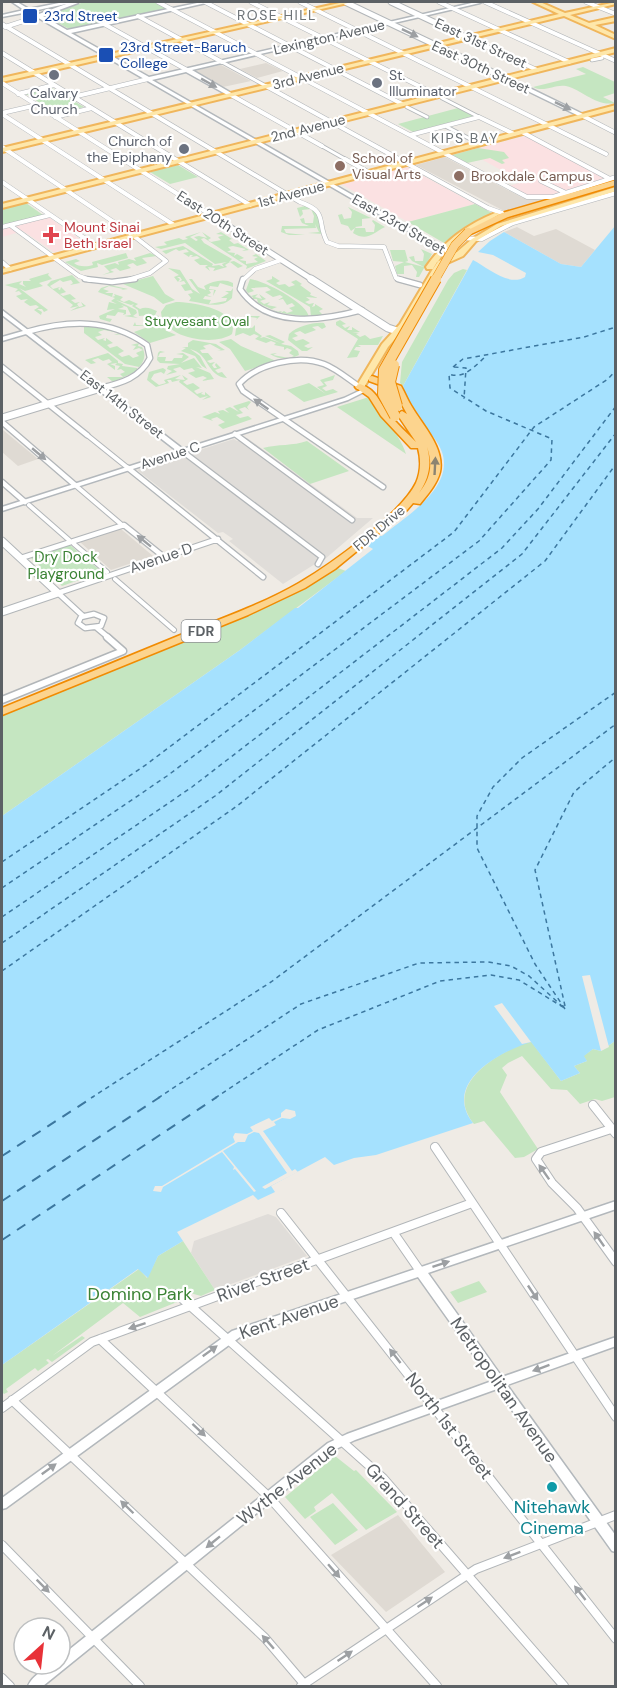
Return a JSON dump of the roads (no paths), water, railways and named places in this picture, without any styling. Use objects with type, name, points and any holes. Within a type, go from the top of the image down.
[{"type":"highway","name":"FDR Drive","points":[[583,195],[615,184]]},
{"type":"highway","name":"FDR Drive","points":[[2,705],[233,612],[284,588],[315,571],[376,523],[405,496],[417,471],[414,446],[399,415],[391,388],[394,366],[459,249],[472,235],[499,220],[615,184]]},
{"type":"highway","points":[[497,212],[532,211],[583,195]]},
{"type":"highway","points":[[372,379],[398,388],[405,407],[431,442],[436,457],[435,475],[427,491],[412,507],[386,523]]},
{"type":"highway","points":[[363,389],[373,395],[380,410],[414,446]]},
{"type":"highway","name":"FDR Drive","points":[[2,712],[244,613],[288,593],[326,570],[386,523],[414,496],[425,470],[422,445],[399,415]]},
{"type":"main road","name":"East 23rd Street","points":[[14,2],[444,250],[458,255]]},
{"type":"main road","points":[[2,16],[66,2]]},
{"type":"main road","points":[[39,16],[76,2]]},
{"type":"main road","points":[[67,32],[205,2]]},
{"type":"main road","points":[[2,80],[338,2]]},
{"type":"main road","points":[[313,8],[347,2]]},
{"type":"main road","name":"Lexington Avenue","points":[[148,79],[480,2]]},
{"type":"main road","points":[[536,2],[615,37]]},
{"type":"main road","name":"3rd Avenue","points":[[3,149],[615,2]]},
{"type":"main road","points":[[589,25],[615,20]]},
{"type":"main road","name":"2nd Avenue","points":[[2,206],[367,113],[439,97],[569,62],[602,56],[615,50]]},
{"type":"main road","points":[[187,70],[231,95]]},
{"type":"main road","name":"East 30th Street","points":[[505,78],[582,116]]},
{"type":"main road","name":"1st Avenue","points":[[2,271],[615,107]]},
{"type":"main road","name":"FDR Drive","points":[[458,255],[472,235],[583,195]]},
{"type":"main road","points":[[444,250],[455,238],[473,225],[497,212]]},
{"type":"main road","name":"Avenue C","points":[[397,331],[398,323],[420,285],[438,255],[444,250]]},
{"type":"main road","name":"Avenue C","points":[[363,389],[385,346],[403,325],[438,265],[458,255]]},
{"type":"main road","name":"East 14th Street","points":[[2,312],[182,451]]},
{"type":"main road","points":[[2,339],[26,332]]},
{"type":"main road","name":"Avenue C","points":[[2,509],[27,504],[75,485],[338,401],[363,389],[372,379],[391,347],[390,342]]},
{"type":"main road","name":"Kent Avenue","points":[[2,1504],[156,1390],[228,1339],[242,1332],[615,1205]]},
{"type":"main road","name":"Metropolitan Avenue","points":[[420,1271],[615,1547]]},
{"type":"main road","name":"Wythe Avenue","points":[[34,1686],[332,1446],[434,1406],[615,1341]]},
{"type":"street","points":[[158,2],[525,196],[553,197],[564,192],[615,184]]},
{"type":"street","points":[[205,2],[427,117]]},
{"type":"street","points":[[252,2],[479,117],[572,158],[615,184]]},
{"type":"street","points":[[300,2],[606,154]]},
{"type":"street","name":"East 30th Street","points":[[347,2],[505,78]]},
{"type":"street","name":"East 31st Street","points":[[391,2],[537,70]]},
{"type":"street","points":[[439,2],[569,62]]},
{"type":"street","points":[[485,2],[615,61]]},
{"type":"street","points":[[586,2],[615,14]]},
{"type":"street","points":[[3,26],[39,16]]},
{"type":"street","points":[[138,16],[497,212]]},
{"type":"street","points":[[104,24],[187,70]]},
{"type":"street","points":[[3,26],[288,195],[319,211],[329,243],[338,246],[383,246],[387,250],[396,278],[403,282],[420,285]]},
{"type":"street","points":[[2,53],[250,205]]},
{"type":"street","points":[[592,60],[602,56]]},
{"type":"street","name":"Lexington Avenue","points":[[73,97],[148,79]]},
{"type":"street","points":[[2,80],[18,94],[54,85]]},
{"type":"street","name":"East 20th Street","points":[[18,94],[212,215],[278,261],[358,311],[397,331]]},
{"type":"street","points":[[231,95],[370,173]]},
{"type":"street","points":[[2,114],[37,105]]},
{"type":"street","points":[[56,117],[92,108]]},
{"type":"street","points":[[2,114],[174,225]]},
{"type":"street","name":"East 30th Street","points":[[582,116],[615,132]]},
{"type":"street","points":[[409,135],[479,117]]},
{"type":"street","points":[[447,127],[474,141]]},
{"type":"street","points":[[3,149],[134,236],[165,258],[166,263],[141,276],[114,282],[84,279],[10,225]]},
{"type":"street","points":[[542,181],[564,192]]},
{"type":"street","points":[[3,184],[96,246]]},
{"type":"street","points":[[455,238],[472,235],[483,238],[532,211]]},
{"type":"street","points":[[2,227],[50,215]]},
{"type":"street","points":[[278,261],[253,270],[242,280],[241,292],[252,303],[269,312],[304,319],[329,318],[358,311]]},
{"type":"street","points":[[2,262],[10,269]]},
{"type":"street","points":[[26,332],[60,324],[94,323],[122,329],[147,345],[150,358],[141,372],[125,381],[2,420],[75,485],[164,557]]},
{"type":"street","points":[[363,389],[325,364],[304,360],[266,367],[248,375],[240,382],[239,387],[383,488]]},
{"type":"street","points":[[2,367],[263,577]]},
{"type":"street","points":[[235,434],[352,520]]},
{"type":"street","name":"East 14th Street","points":[[182,451],[321,557],[318,564]]},
{"type":"street","points":[[2,482],[69,540]]},
{"type":"street","points":[[21,558],[123,525]]},
{"type":"street","name":"Avenue D","points":[[3,610],[218,539]]},
{"type":"street","points":[[2,541],[83,616]]},
{"type":"street","points":[[74,544],[107,572]]},
{"type":"street","points":[[115,579],[174,630]]},
{"type":"street","points":[[2,700],[123,651],[97,628],[80,626],[78,621],[83,616],[92,614],[102,617],[105,622],[97,628]]},
{"type":"street","points":[[593,1105],[613,1131],[545,1150],[536,1157],[552,1183],[583,1216],[615,1262]]},
{"type":"street","points":[[435,1147],[615,1417]]},
{"type":"street","name":"River Street","points":[[2,1408],[92,1342],[472,1203]]},
{"type":"street","name":"North 1st Street","points":[[281,1213],[615,1639]]},
{"type":"street","name":"Metropolitan Avenue","points":[[393,1232],[420,1271]]},
{"type":"street","name":"Grand Street","points":[[177,1294],[383,1478],[564,1686]]},
{"type":"street","points":[[100,1339],[269,1497],[437,1686]]},
{"type":"street","points":[[12,1400],[265,1638],[303,1686],[466,1574],[615,1515]]},
{"type":"street","points":[[2,1545],[140,1686]]},
{"type":"street","points":[[2,1678],[10,1686]]},
{"type":"water","points":[[615,226],[615,1041],[601,1051],[593,1049],[584,1056],[587,1061],[574,1066],[580,1073],[561,1081],[531,1042],[504,1053],[490,1061],[469,1082],[464,1095],[465,1108],[473,1123],[376,1155],[354,1158],[334,1165],[325,1157],[271,1186],[275,1192],[258,1200],[253,1195],[177,1232],[183,1241],[158,1256],[148,1278],[138,1269],[2,1365],[2,816],[298,608],[373,549],[366,545],[407,517],[431,494],[444,468],[442,453],[411,407],[403,386],[473,260],[492,272],[512,280],[525,277],[526,273],[493,255],[478,252],[504,232],[561,264],[581,267]]},
{"type":"place","name":"23rd Street","points":[[30,16]]},
{"type":"place","name":"23rd Street-Baruch College","points":[[106,55]]},
{"type":"place","name":"Calvary Church","points":[[54,75]]},
{"type":"place","name":"St. Illuminator","points":[[377,83]]},
{"type":"place","name":"Church of the Epiphany","points":[[184,149]]},
{"type":"place","name":"School of Visual Arts","points":[[340,166]]},
{"type":"place","name":"Brookdale Campus","points":[[459,176]]},
{"type":"place","name":"Mount Sinai Beth Israel","points":[[51,235]]},
{"type":"place","name":"Nitehawk Cinema","points":[[552,1487]]},
{"type":"district","name":"ROSE HILL","points":[[277,15]]},
{"type":"district","name":"KIPS BAY","points":[[465,138]]},
{"type":"park label","name":"Stuyvesant Oval","points":[[197,321]]},
{"type":"park label","name":"Dry Dock Playground","points":[[66,566]]},
{"type":"park label","name":"Domino Park","points":[[140,1294]]}]
